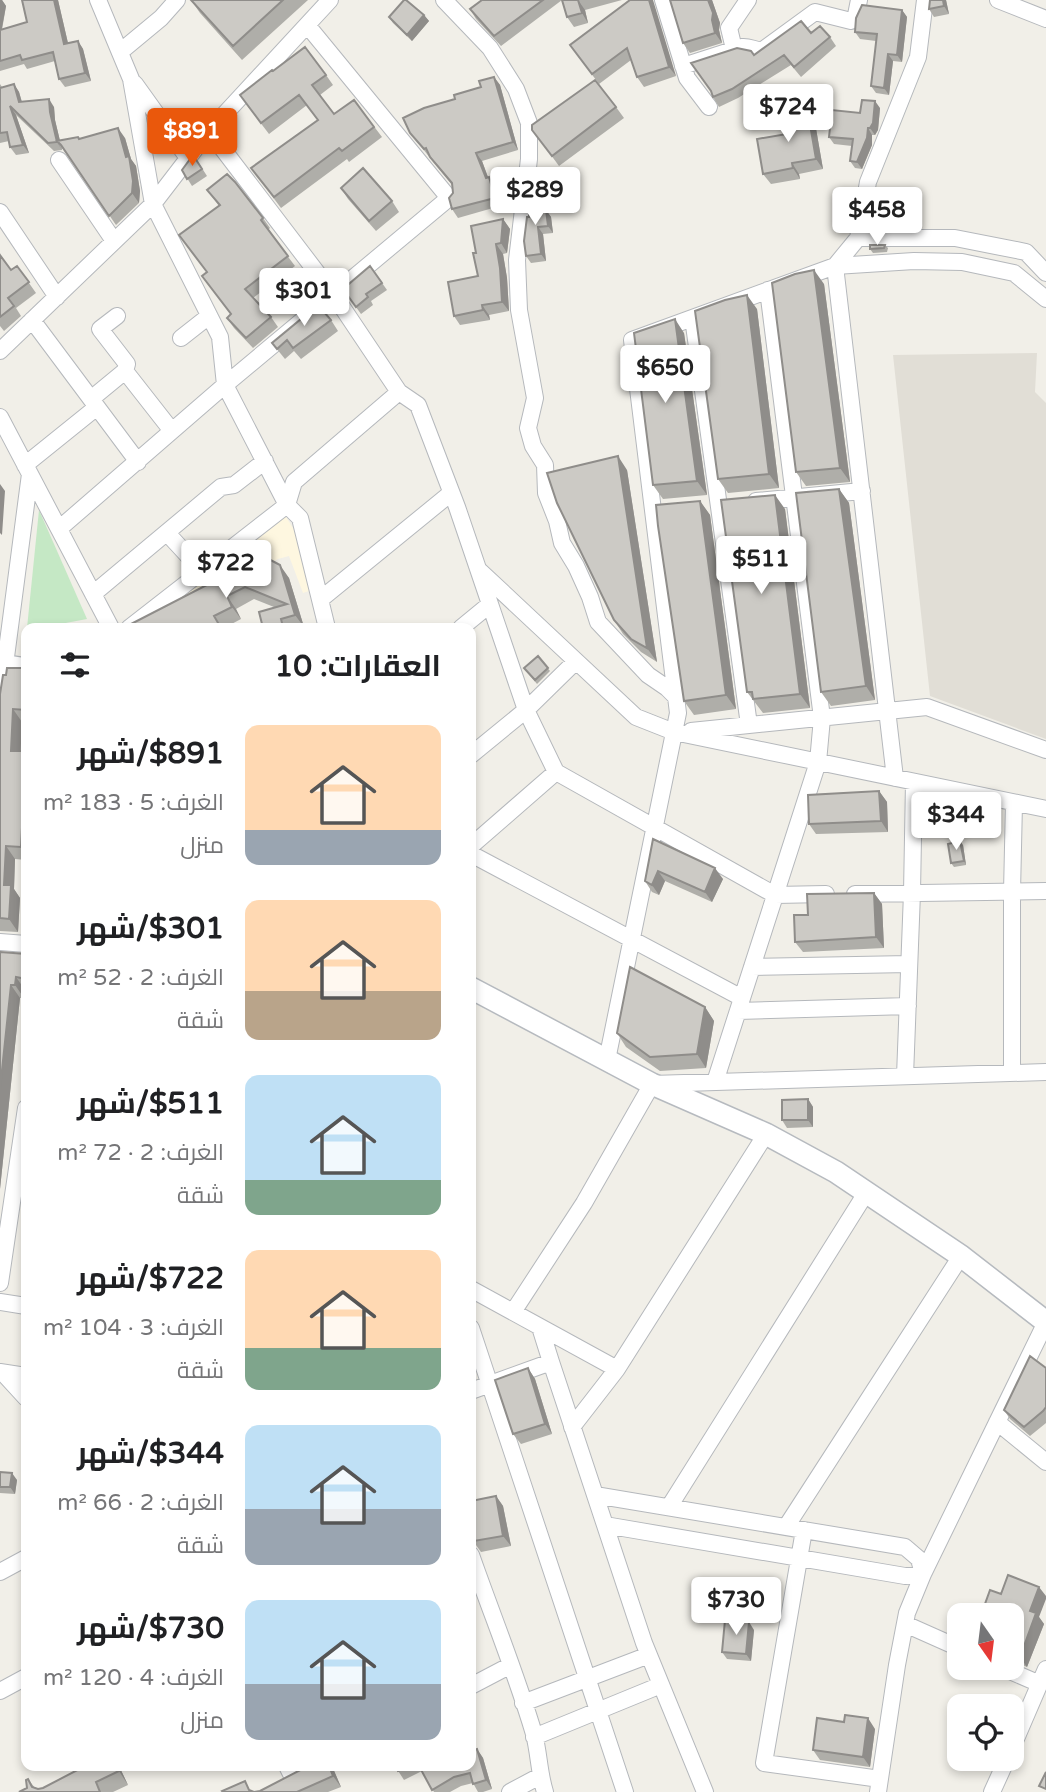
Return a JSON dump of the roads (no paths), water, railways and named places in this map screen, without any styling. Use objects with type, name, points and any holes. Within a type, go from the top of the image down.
[{"type":"street","points":[[98,0],[131,79],[153,204],[220,337],[225,385],[287,505],[300,518],[326,623]]},
{"type":"street","points":[[120,52],[161,18],[177,0]]},
{"type":"street","points":[[0,351],[153,204],[209,131],[330,0]]},
{"type":"street","points":[[663,0],[687,78],[709,107]]},
{"type":"street","points":[[734,49],[729,28],[748,0]]},
{"type":"street","points":[[683,66],[746,46],[758,51],[763,50],[815,12],[851,21],[856,15],[859,0]]},
{"type":"street","points":[[895,778],[835,266],[858,238],[868,182],[918,57],[925,0]]},
{"type":"street","points":[[998,0],[1046,19]]},
{"type":"street","points":[[454,2],[490,48],[516,89],[529,123],[529,159],[517,260],[519,310],[534,398],[528,428],[533,446],[545,466],[546,493],[562,543],[585,586],[597,622],[649,675],[677,698]]},
{"type":"street","points":[[60,528],[225,385],[449,198],[307,24]]},
{"type":"street","points":[[131,79],[188,158]]},
{"type":"street","points":[[209,131],[334,295],[399,391],[418,405],[526,710],[556,772],[775,895],[1046,891]]},
{"type":"street","points":[[60,160],[114,241]]},
{"type":"street","points":[[0,212],[57,297]]},
{"type":"street","points":[[858,238],[955,238],[1026,252],[1046,273]]},
{"type":"street","points":[[607,1060],[678,713],[660,510],[632,340],[835,266],[914,261],[962,262],[1014,273],[1046,299]]},
{"type":"street","points":[[715,1082],[818,762],[822,718],[768,290]]},
{"type":"street","points":[[0,703],[11,666],[27,470],[125,371],[127,364],[100,329],[117,316]]},
{"type":"street","points":[[181,338],[209,316]]},
{"type":"street","points":[[693,318],[725,504],[749,725]]},
{"type":"street","points":[[32,320],[138,462]]},
{"type":"street","points":[[125,371],[172,431]]},
{"type":"street","points":[[135,623],[287,505],[294,482],[399,391]]},
{"type":"street","points":[[0,416],[108,623]]},
{"type":"street","points":[[93,594],[221,487],[234,485],[265,461]]},
{"type":"street","points":[[725,504],[862,491]]},
{"type":"street","points":[[321,599],[451,492]]},
{"type":"street","points":[[167,533],[202,571]]},
{"type":"street","points":[[478,570],[636,717],[674,732],[1046,809]]},
{"type":"street","points":[[467,623],[489,605]]},
{"type":"street","points":[[476,751],[526,710],[576,661]]},
{"type":"street","points":[[674,732],[927,707],[1046,750]]},
{"type":"street","points":[[476,842],[556,772]]},
{"type":"street","points":[[905,1076],[914,782]]},
{"type":"street","points":[[1012,1073],[1014,803]]},
{"type":"street","points":[[476,857],[631,940],[740,1004],[908,1006]]},
{"type":"street","points":[[0,942],[21,944]]},
{"type":"street","points":[[752,967],[909,964]]},
{"type":"street","points":[[476,991],[652,1084],[766,1134],[836,1172],[961,1256],[1046,1322],[923,1574],[907,1613],[879,1785],[764,1763],[804,1530]]},
{"type":"street","points":[[652,1084],[1046,1072]]},
{"type":"street","points":[[513,1312],[584,1203],[652,1084]]},
{"type":"street","points":[[572,1427],[617,1369],[766,1134]]},
{"type":"street","points":[[0,1283],[18,1219],[21,1177]]},
{"type":"street","points":[[669,1507],[866,1193]]},
{"type":"street","points":[[786,1527],[961,1256]]},
{"type":"street","points":[[476,1292],[617,1369]]},
{"type":"street","points":[[0,1303],[21,1305]]},
{"type":"street","points":[[540,1327],[649,1655],[699,1791]]},
{"type":"street","points":[[476,1344],[625,1792]]},
{"type":"street","points":[[476,1389],[551,1362]]},
{"type":"street","points":[[1,1373],[21,1375]]},
{"type":"street","points":[[1,1373],[21,1393]]},
{"type":"street","points":[[997,1422],[1046,1462]]},
{"type":"street","points":[[595,1495],[905,1547],[919,1559],[923,1574]]},
{"type":"street","points":[[605,1525],[905,1576],[923,1574]]},
{"type":"street","points":[[0,1572],[21,1561]]},
{"type":"street","points":[[476,1572],[511,1665],[534,1737],[543,1784],[510,1792]]},
{"type":"street","points":[[905,1624],[947,1643]]},
{"type":"street","points":[[523,1703],[649,1655]]},
{"type":"street","points":[[476,1683],[511,1665]]},
{"type":"street","points":[[1024,1673],[1043,1677],[1024,1721]]},
{"type":"street","points":[[0,1691],[21,1680]]},
{"type":"street","points":[[534,1737],[661,1685]]},
{"type":"street","points":[[992,1792],[1002,1771]]}]
